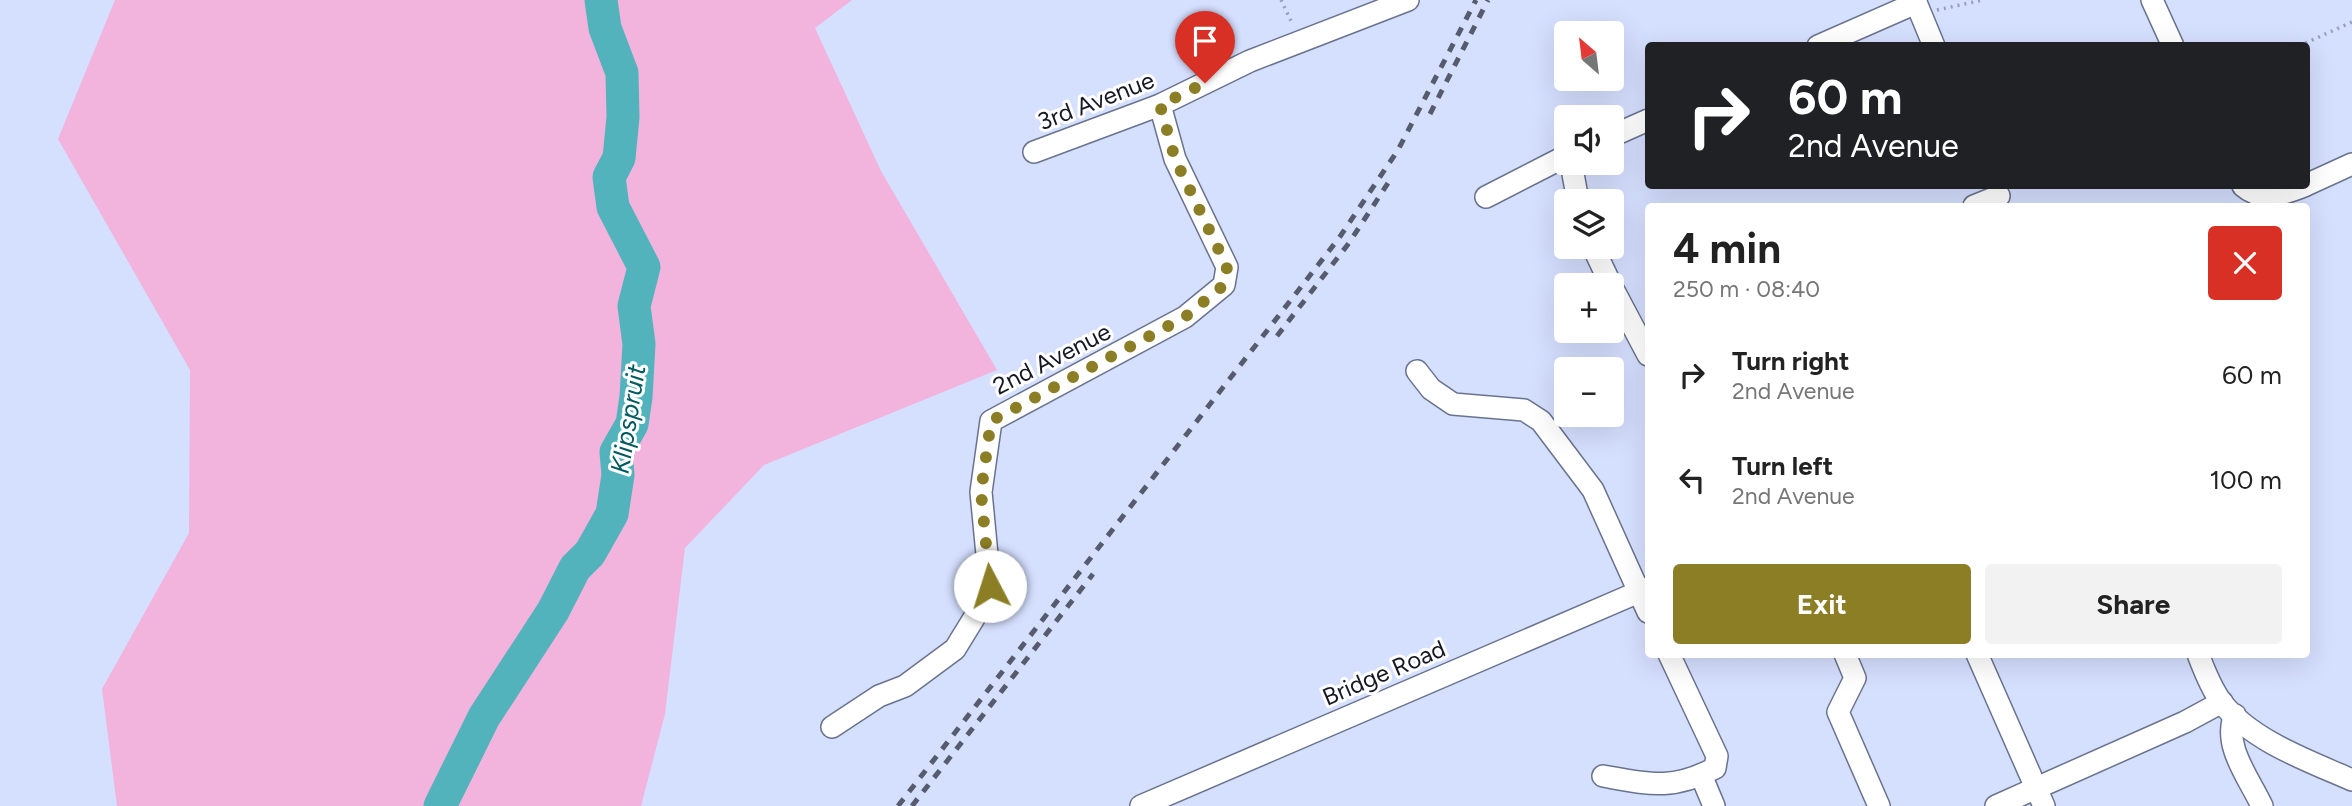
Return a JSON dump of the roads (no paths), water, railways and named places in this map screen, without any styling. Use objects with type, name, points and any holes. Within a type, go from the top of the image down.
[{"type":"street","name":"3rd Avenue","points":[[1034,152],[1160,105],[1250,61],[1408,0]]},
{"type":"street","points":[[2152,0],[2171,42]]},
{"type":"street","points":[[1828,42],[1917,5],[1932,42]]},
{"type":"street","name":"2nd Avenue","points":[[832,727],[879,696],[905,686],[955,649],[982,605],[990,586],[981,492],[991,421],[1185,317],[1224,285],[1227,267],[1175,159],[1160,105]]},
{"type":"street","points":[[1624,131],[1645,121]]},
{"type":"street","points":[[1486,197],[1554,162]]},
{"type":"street","points":[[2310,183],[2352,164]]},
{"type":"street","points":[[2248,189],[2259,195],[2271,196],[2293,189]]},
{"type":"street","points":[[1982,203],[1999,196]]},
{"type":"street","points":[[1624,309],[1645,347]]},
{"type":"street","points":[[1417,371],[1431,389],[1453,404],[1524,410],[1541,421],[1593,490],[1644,590]]},
{"type":"street","name":"Bridge Road","points":[[1141,806],[1644,590]]},
{"type":"street","points":[[1603,776],[1662,786],[1701,775],[1715,768],[1717,756],[1671,658]]},
{"type":"street","points":[[1847,658],[1855,678],[1838,712],[1879,806]]},
{"type":"street","points":[[1979,658],[2041,797]]},
{"type":"street","points":[[2200,658],[2228,709],[2277,744],[2352,780]]},
{"type":"street","points":[[1996,806],[2041,797],[2185,722],[2228,709]]},
{"type":"street","points":[[2228,709],[2232,745],[2262,806]]},
{"type":"street","points":[[1701,775],[1714,806]]},
{"type":"waterway","name":"Klipspruit","points":[[440,806],[484,717],[553,611],[575,568],[590,553],[612,514],[618,475],[616,452],[632,424],[639,344],[634,306],[644,267],[613,207],[609,177],[619,158],[623,117],[622,73],[605,28],[601,0]]},
{"type":"railway","points":[[898,806],[1339,238],[1398,150],[1476,0]]},
{"type":"railway","points":[[1430,114],[1488,0]]},
{"type":"railway","points":[[1277,336],[1349,243],[1390,180]]},
{"type":"railway","points":[[912,806],[1093,574]]}]
